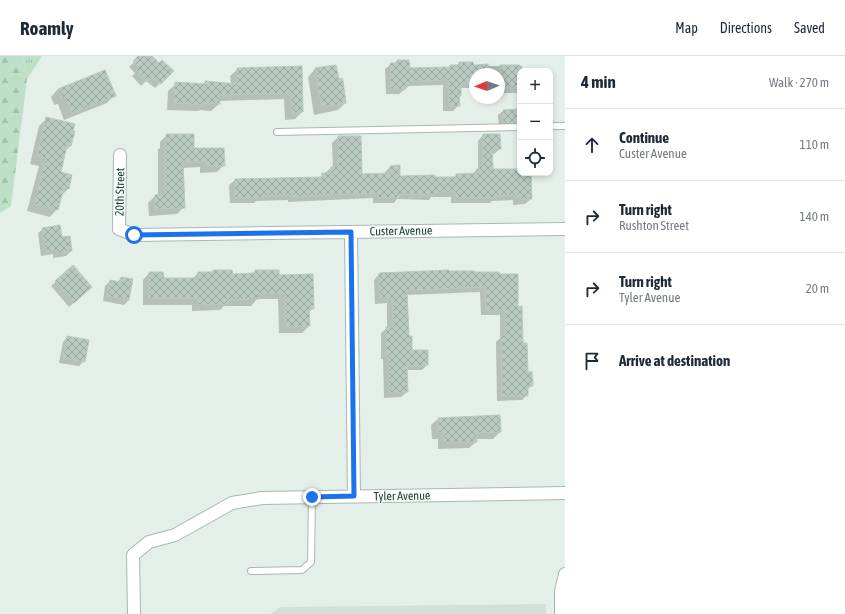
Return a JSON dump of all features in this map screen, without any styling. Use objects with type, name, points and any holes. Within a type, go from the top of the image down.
[{"type":"street","name":"20th Street","points":[[119,228],[120,155]]},
{"type":"street","name":"Custer Avenue","points":[[119,228],[134,235],[565,229]]},
{"type":"street","points":[[351,232],[354,496]]},
{"type":"street","name":"Tyler Avenue","points":[[134,614],[133,555],[149,542],[175,535],[232,503],[262,498],[565,494]]},
{"type":"street","points":[[561,614],[561,591],[565,574]]},
{"type":"lane","points":[[553,126],[565,126]]},
{"type":"lane","points":[[277,132],[517,127]]},
{"type":"lane","points":[[252,572],[302,570],[311,562],[312,497]]},
{"type":"shaded area","points":[[546,604],[546,614],[271,614],[280,607]]},
{"type":"green space","points":[[0,56],[22,56],[27,79],[11,206],[0,213]]},
{"type":"green space","points":[[22,56],[42,56],[27,79]]},
{"type":"building","points":[[138,56],[152,56],[159,63],[162,60],[174,71],[161,84],[152,77],[147,82],[136,70],[139,67],[133,61]]},
{"type":"building","points":[[397,60],[409,60],[410,68],[450,67],[450,65],[459,65],[459,62],[473,62],[474,65],[488,64],[488,68],[469,68],[469,83],[461,83],[461,96],[459,96],[460,106],[449,106],[448,80],[412,81],[412,85],[406,85],[406,89],[391,89],[390,63],[397,63]]},
{"type":"building","points":[[336,65],[339,79],[342,78],[343,81],[346,103],[322,108],[315,68]]},
{"type":"building","points":[[500,65],[520,65],[520,68],[517,68],[517,88],[505,88],[505,68],[500,68]]},
{"type":"building","points":[[302,66],[303,112],[292,113],[291,93],[220,95],[220,104],[206,103],[206,105],[174,103],[175,82],[205,84],[205,81],[237,84],[237,68]]},
{"type":"building","points":[[105,70],[116,96],[72,113],[65,97],[62,98],[58,89]]},
{"type":"building","points":[[517,109],[517,123],[503,123],[503,110]]},
{"type":"building","points":[[46,117],[75,124],[73,131],[75,131],[71,146],[67,145],[61,172],[72,175],[69,189],[64,188],[58,210],[34,204],[46,158],[37,156]]},
{"type":"building","points":[[166,134],[194,134],[194,148],[224,148],[225,166],[207,166],[207,161],[183,161],[185,208],[155,209],[155,195],[165,194]]},
{"type":"building","points":[[483,134],[500,134],[501,149],[492,149],[493,169],[517,169],[517,176],[531,176],[532,199],[518,200],[518,195],[496,196],[496,198],[456,198],[456,192],[435,192],[435,195],[400,194],[400,197],[378,198],[378,193],[235,198],[235,179],[322,177],[322,173],[331,173],[331,167],[338,166],[338,136],[361,136],[362,174],[390,173],[390,166],[400,165],[400,176],[435,175],[435,177],[456,177],[456,174],[479,173],[479,165],[483,165]]},
{"type":"building","points":[[60,225],[62,237],[70,236],[72,251],[58,253],[57,250],[46,252],[42,228]]},
{"type":"building","points":[[73,265],[92,287],[74,303],[55,281]]},
{"type":"building","points":[[213,270],[232,270],[233,274],[255,273],[255,270],[279,270],[279,275],[313,274],[314,309],[309,309],[310,326],[285,327],[285,293],[258,293],[259,299],[227,300],[228,304],[198,305],[198,298],[149,298],[149,272],[163,272],[164,278],[198,278],[198,272],[213,272]]},
{"type":"building","points":[[449,270],[518,274],[518,307],[522,306],[523,343],[527,343],[528,372],[532,372],[533,386],[528,386],[528,396],[502,396],[501,335],[505,335],[505,310],[486,311],[485,287],[407,290],[409,336],[412,336],[412,350],[428,350],[428,365],[407,366],[408,392],[389,393],[388,354],[386,354],[386,327],[393,327],[392,298],[380,299],[379,273]]},
{"type":"building","points":[[121,277],[133,279],[129,300],[107,296],[110,280],[120,282]]},
{"type":"building","points":[[67,336],[89,340],[85,362],[63,358]]},
{"type":"building","points":[[500,415],[501,432],[476,433],[477,442],[444,443],[444,432],[438,433],[438,418]]},
{"type":"route","points":[[134,235],[351,232],[354,496],[312,497]]}]
